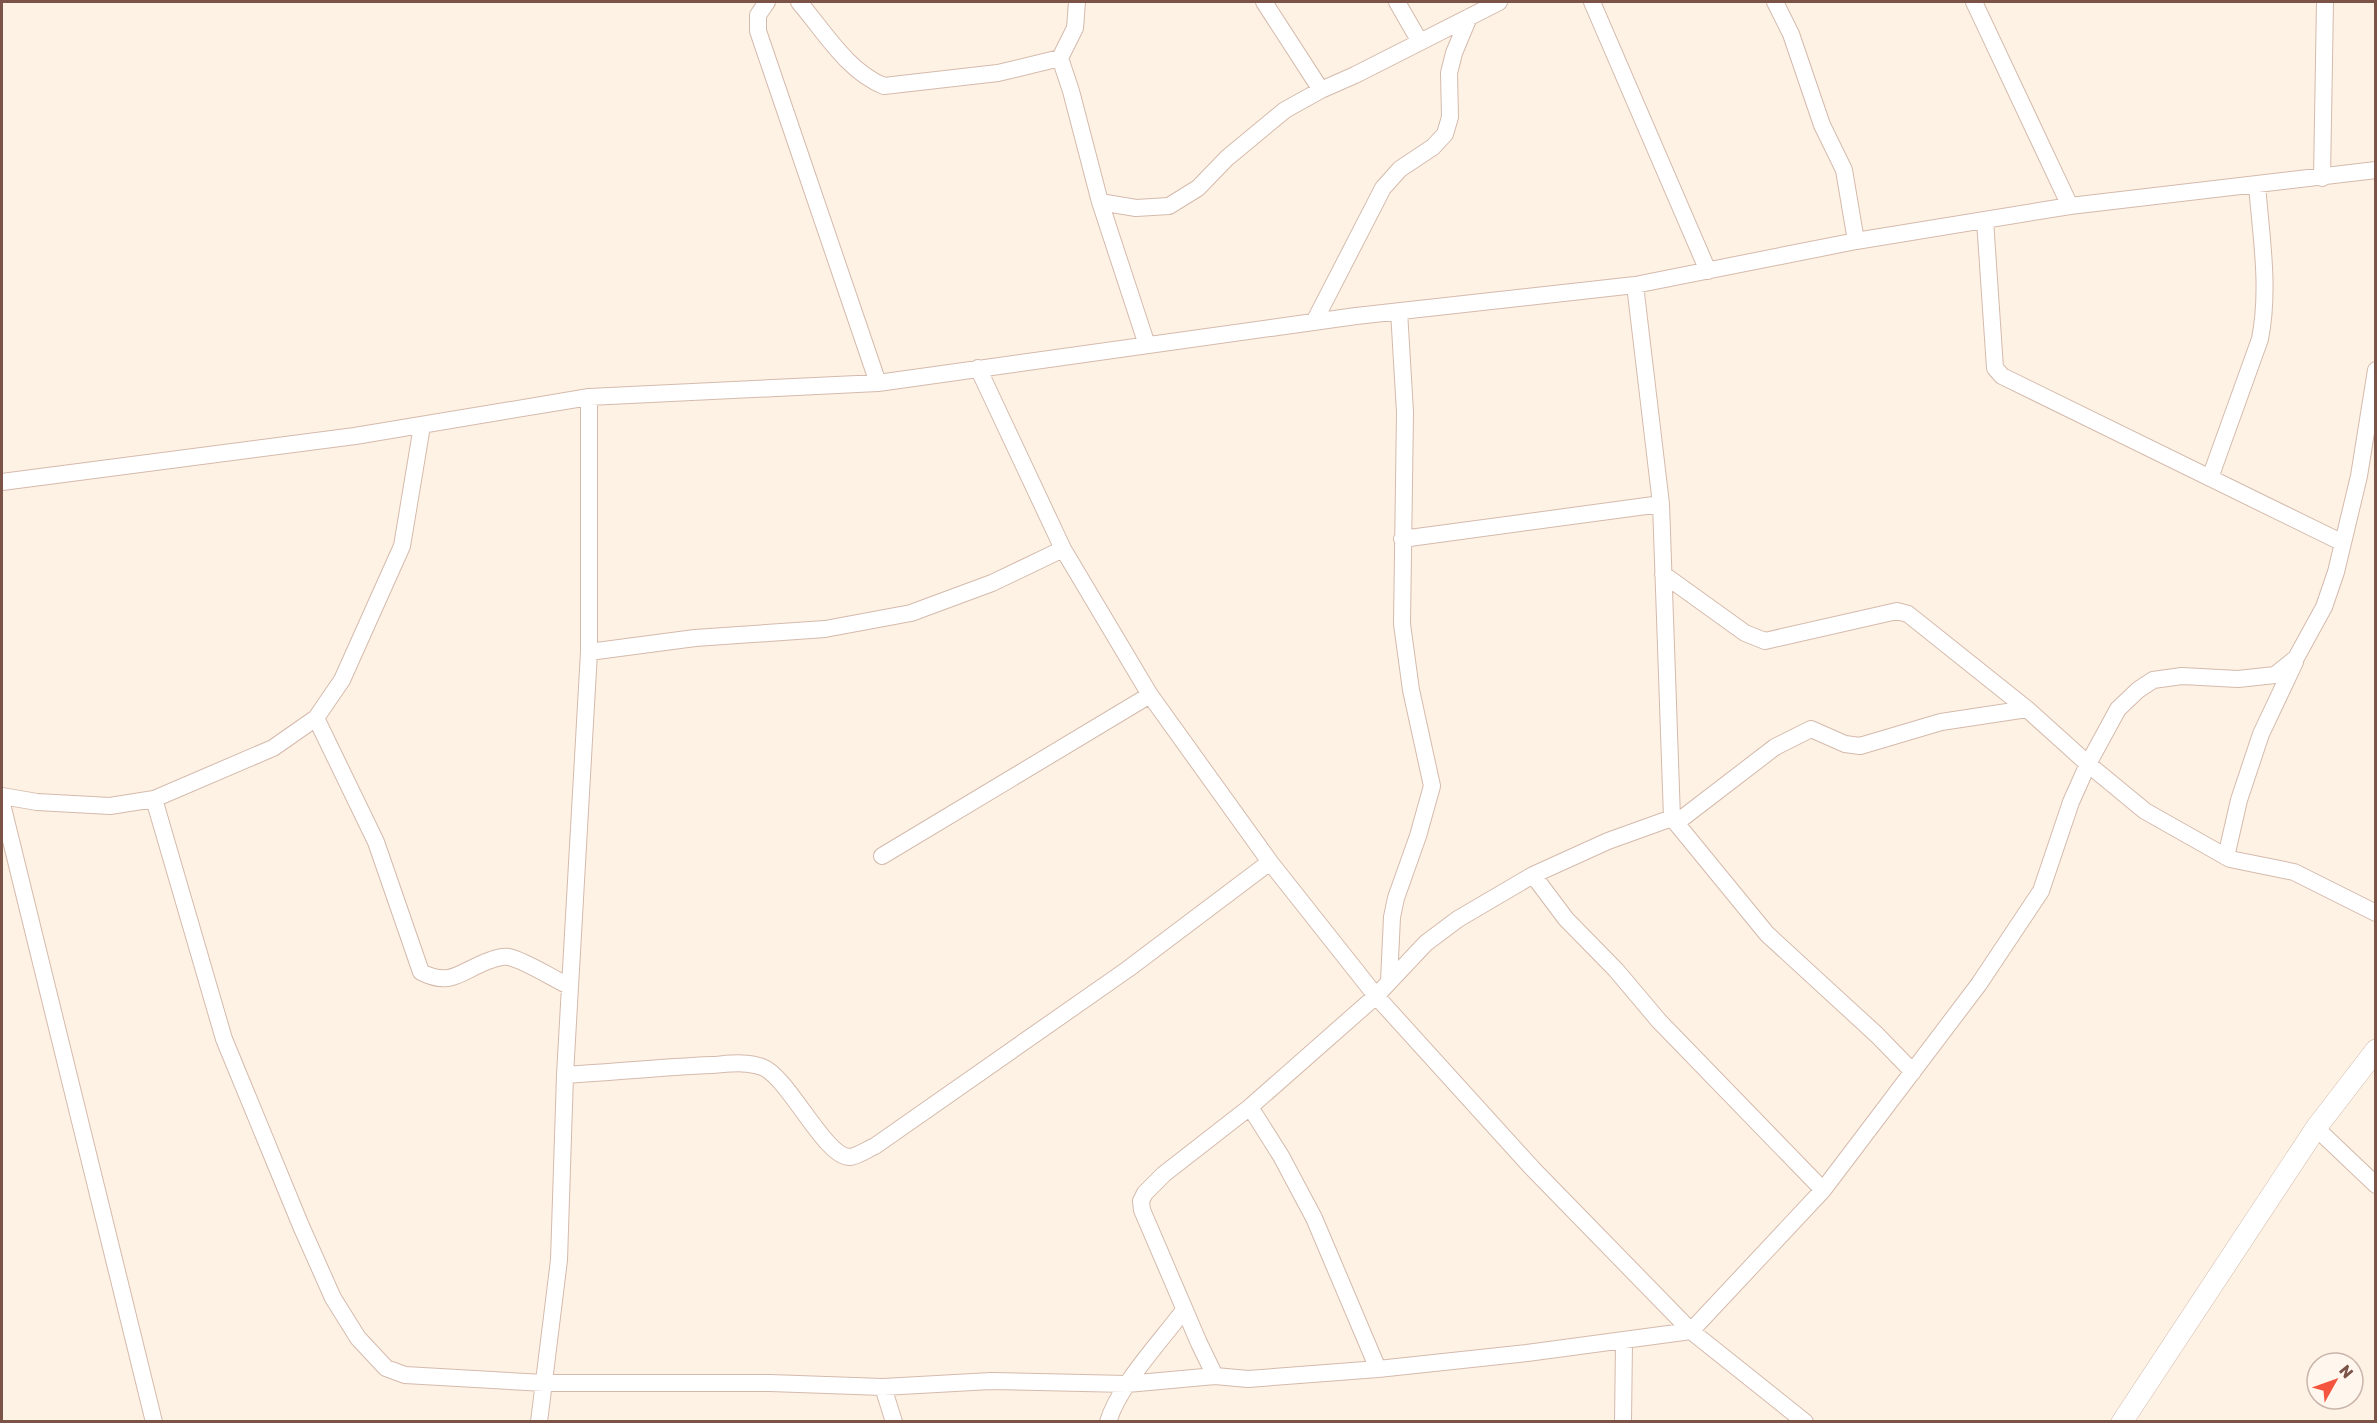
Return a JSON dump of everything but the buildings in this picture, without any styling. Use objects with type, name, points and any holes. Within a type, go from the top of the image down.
[{"type":"street","points":[[767,2],[758,15],[758,31],[878,383]]},
{"type":"street","points":[[799,2],[854,68],[868,80],[884,86],[998,73],[1060,58]]},
{"type":"street","points":[[1077,2],[1075,28],[1060,58],[1100,202],[1146,345]]},
{"type":"street","points":[[1264,2],[1321,90]]},
{"type":"street","points":[[1397,2],[1420,42]]},
{"type":"street","points":[[1100,202],[1136,208],[1169,206],[1198,188],[1227,158],[1285,110],[1499,2]]},
{"type":"street","points":[[1592,2],[1708,271]]},
{"type":"street","points":[[1775,2],[1791,34],[1822,125],[1844,170],[1856,241]]},
{"type":"street","points":[[1974,2],[2070,206]]},
{"type":"street","points":[[2322,178],[2325,2]]},
{"type":"street","points":[[1314,322],[1383,188],[1400,169],[1433,147],[1445,134],[1449,117],[1449,74],[1454,53],[1468,17]]},
{"type":"street","points":[[2,482],[422,426],[589,397],[878,383],[1314,322],[1635,285],[1856,241],[2070,206],[2376,170]]},
{"type":"street","points":[[2210,478],[2260,339],[2264,316],[2264,261],[2257,185]]},
{"type":"street","points":[[1984,220],[1995,368],[2002,376],[2343,543]]},
{"type":"street","points":[[1635,285],[1661,504],[1674,820],[1767,934],[1877,1035],[1913,1072]]},
{"type":"street","points":[[1389,981],[1395,898],[1427,809],[1432,786],[1411,690],[1402,624],[1405,412],[1399,311]]},
{"type":"street","points":[[978,368],[1063,549],[1150,696],[1270,862],[1376,996],[1533,1168],[1691,1331],[1804,1422]]},
{"type":"street","points":[[2226,857],[2239,800],[2261,734],[2296,658],[2324,607],[2343,543],[2359,476],[2376,370]]},
{"type":"street","points":[[539,1422],[559,1260],[569,986],[589,652],[589,397]]},
{"type":"street","points":[[2,795],[37,802],[110,806],[154,799],[273,748],[316,718],[342,680],[402,546],[422,426]]},
{"type":"street","points":[[1402,539],[1661,504]]},
{"type":"street","points":[[589,652],[695,638],[825,629],[911,612],[992,583],[1063,549]]},
{"type":"street","points":[[1663,574],[1745,633],[1765,641],[1897,611],[1908,614],[2027,709],[2145,812],[2226,857],[2294,872],[2376,913]]},
{"type":"street","points":[[154,799],[224,1039],[263,1138],[333,1298],[358,1338],[386,1368],[405,1375],[544,1383],[770,1383],[883,1387],[992,1382],[1127,1384],[1215,1376],[1248,1379],[1378,1369],[1624,1342],[1691,1331],[1823,1190],[1979,984],[2041,891],[2071,802],[2118,708],[2153,680],[2182,676],[2238,679],[2275,675],[2296,658]]},
{"type":"street","points":[[882,856],[1150,696]]},
{"type":"street","points":[[1215,1376],[1142,1210],[1141,1202],[1145,1193],[1164,1174],[1250,1107],[1376,996],[1426,943],[1458,919],[1533,875],[1608,842],[1674,820],[1775,747],[1811,729],[1845,744],[1860,746],[1941,722],[2027,709]]},
{"type":"street","points":[[316,718],[376,842],[421,972],[435,979],[452,978],[475,965],[495,958],[508,957],[569,986]]},
{"type":"street","points":[[2,804],[154,1422]]},
{"type":"street","points":[[565,1075],[747,1063],[764,1067],[775,1076],[838,1152],[852,1157],[875,1146],[1128,969],[1270,862]]},
{"type":"street","points":[[1533,875],[1566,919],[1603,956],[1659,1021],[1823,1190]]},
{"type":"street","points":[[2122,1422],[2316,1128],[2376,1050]]},
{"type":"street","points":[[1250,1107],[1281,1156],[1314,1218],[1378,1369]]},
{"type":"street","points":[[2316,1128],[2376,1185]]},
{"type":"street","points":[[1108,1422],[1127,1384],[1185,1310]]},
{"type":"street","points":[[1623,1422],[1624,1342]]},
{"type":"street","points":[[883,1387],[894,1422]]}]
